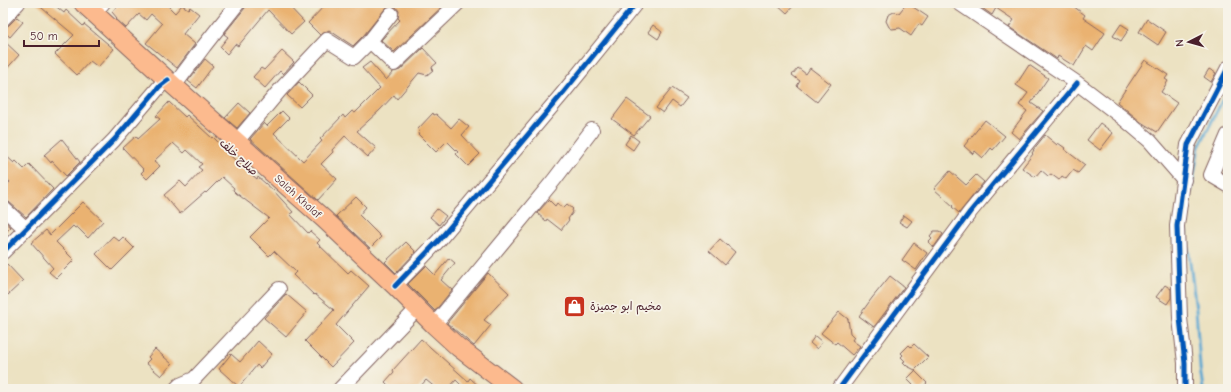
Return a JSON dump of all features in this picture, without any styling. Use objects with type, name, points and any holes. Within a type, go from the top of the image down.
[{"type":"main road","name":"صلاح خلف","points":[[69,3],[167,84],[357,266],[413,313],[446,346],[499,389]]},
{"type":"main road","name":"Salah Khalaf","points":[[93,6],[167,84],[237,141],[324,219],[434,325],[464,351],[513,389]]},
{"type":"street","points":[[3,19],[18,3]]},
{"type":"street","points":[[3,252],[114,140],[204,46],[238,3]]},
{"type":"street","points":[[370,41],[394,64],[458,3]]},
{"type":"street","points":[[395,286],[439,240],[563,93],[636,3]]},
{"type":"street","points":[[968,5],[1077,82],[1123,118],[1150,142],[1184,180]]},
{"type":"street","points":[[237,141],[280,90],[327,40],[354,57],[370,41],[391,14]]},
{"type":"street","points":[[1185,389],[1185,363],[1180,318],[1177,226],[1188,145],[1228,68]]},
{"type":"street","points":[[839,389],[970,212],[1077,82]]},
{"type":"street","points":[[434,325],[554,180],[592,130]]},
{"type":"street","points":[[1228,135],[1211,175],[1228,185]]},
{"type":"street","points":[[3,208],[26,229]]},
{"type":"street","points":[[176,389],[180,385],[194,379],[279,289]]},
{"type":"street","points":[[340,389],[413,313]]},
{"type":"building","points":[[36,3],[52,3],[64,13],[66,10],[83,26],[84,24],[114,49],[98,67],[90,61],[77,75],[55,54],[74,35]]},
{"type":"building","points":[[120,3],[165,3],[175,13],[182,5],[188,9],[190,7],[199,14],[183,34],[195,44],[177,68],[146,43],[162,24],[151,14],[146,20],[139,14],[126,28],[116,19],[117,18],[112,12]]},
{"type":"building","points":[[246,3],[286,3],[304,22],[291,34],[268,10],[238,46],[235,44],[227,54],[220,47],[228,37],[224,34],[245,8]]},
{"type":"building","points":[[327,3],[446,3],[394,52],[381,40],[400,20],[398,18],[399,11],[396,7],[388,6],[353,46],[329,30],[320,35],[308,23]]},
{"type":"building","points":[[776,3],[796,3],[787,13]]},
{"type":"building","points":[[907,3],[928,17],[922,26],[919,24],[911,36],[900,28],[892,29],[886,21],[888,15],[894,12],[899,13]]},
{"type":"building","points":[[986,3],[1069,3],[1085,15],[1083,18],[1105,33],[1093,51],[1086,46],[1074,66],[1058,56],[1057,59],[1009,27],[1014,20],[996,8],[992,15],[982,8]]},
{"type":"building","points":[[17,17],[23,22],[10,37],[3,31],[3,29]]},
{"type":"building","points":[[1147,19],[1166,32],[1158,45],[1139,32]]},
{"type":"building","points":[[1121,24],[1129,29],[1121,41],[1113,36]]},
{"type":"building","points":[[653,25],[662,32],[658,39],[648,32]]},
{"type":"building","points":[[3,40],[19,55],[3,73]]},
{"type":"building","points":[[423,48],[437,63],[432,67],[433,70],[427,75],[419,73],[397,99],[394,95],[357,131],[376,148],[368,157],[345,136],[332,150],[333,152],[321,164],[337,179],[318,200],[250,139],[264,123],[267,126],[282,111],[289,118],[274,133],[303,161],[322,141],[320,139],[343,115],[345,118],[352,111],[355,113],[380,88],[362,68],[370,62],[386,80],[393,72],[400,70]]},
{"type":"building","points":[[282,51],[294,62],[283,74],[280,71],[265,88],[253,77],[261,68],[264,70]]},
{"type":"building","points":[[205,59],[213,66],[197,88],[188,81]]},
{"type":"building","points":[[1145,60],[1168,75],[1165,79],[1168,81],[1161,92],[1177,103],[1157,132],[1141,122],[1117,102]]},
{"type":"building","points":[[1029,65],[1048,78],[1031,103],[1043,111],[1019,139],[1011,132],[1027,111],[1019,105],[1028,93],[1016,85]]},
{"type":"building","points":[[798,68],[806,74],[810,68],[831,84],[817,102],[797,86],[800,81],[792,75]]},
{"type":"building","points":[[1209,69],[1216,73],[1211,82],[1204,77]]},
{"type":"building","points":[[299,82],[312,95],[300,107],[287,95]]},
{"type":"building","points":[[672,88],[687,98],[680,107],[672,101],[663,113],[656,108]]},
{"type":"building","points":[[627,99],[650,116],[634,135],[612,119]]},
{"type":"building","points":[[169,102],[185,117],[187,115],[212,138],[213,137],[225,149],[224,150],[257,179],[258,177],[273,190],[293,212],[290,214],[308,233],[310,231],[320,240],[317,243],[348,273],[351,270],[369,286],[336,325],[354,343],[331,367],[305,341],[334,310],[315,294],[314,295],[293,275],[296,272],[274,251],[269,256],[250,237],[269,218],[236,193],[233,190],[234,188],[222,177],[206,193],[205,192],[180,214],[164,195],[180,181],[186,187],[202,170],[198,167],[202,164],[187,150],[184,153],[173,143],[154,161],[160,166],[147,179],[141,173],[144,170],[123,148],[136,136],[138,139],[160,119],[156,116]]},
{"type":"building","points":[[239,103],[250,113],[237,128],[225,118]]},
{"type":"building","points":[[433,113],[451,128],[459,119],[469,127],[462,135],[480,154],[468,166],[456,154],[458,152],[447,141],[436,152],[418,134],[418,129]]},
{"type":"building","points":[[985,120],[1005,136],[993,150],[991,148],[983,158],[975,151],[973,154],[964,146]]},
{"type":"building","points":[[1100,123],[1113,133],[1100,150],[1087,140]]},
{"type":"building","points":[[631,135],[639,141],[633,150],[625,144]]},
{"type":"building","points":[[1045,135],[1057,145],[1058,143],[1065,148],[1064,149],[1085,165],[1078,173],[1073,170],[1066,179],[1062,176],[1059,180],[1051,174],[1048,176],[1041,170],[1035,177],[1022,168],[1033,154],[1033,150]]},
{"type":"building","points":[[62,139],[80,162],[66,176],[44,155]]},
{"type":"building","points":[[3,153],[14,163],[16,161],[24,169],[29,164],[53,189],[26,217],[9,202],[3,200],[3,189],[10,182],[3,175]]},
{"type":"building","points":[[950,171],[966,185],[976,175],[984,182],[959,213],[934,189]]},
{"type":"building","points":[[356,197],[366,207],[359,215],[381,237],[370,248],[336,216]]},
{"type":"building","points":[[549,200],[555,206],[557,203],[563,208],[567,204],[573,209],[573,212],[568,219],[569,220],[561,230],[547,219],[546,221],[537,213]]},
{"type":"building","points":[[83,202],[103,221],[88,238],[77,227],[75,228],[73,226],[56,242],[74,260],[56,278],[49,272],[53,268],[31,243],[46,230],[50,235]]},
{"type":"building","points":[[437,209],[446,216],[439,225],[430,217]]},
{"type":"building","points":[[904,215],[912,221],[907,227],[899,222]]},
{"type":"building","points":[[3,220],[11,227],[3,235]]},
{"type":"building","points":[[934,231],[939,231],[943,234],[934,247],[928,242],[932,238],[930,236]]},
{"type":"building","points":[[113,236],[119,241],[123,237],[134,248],[112,270],[96,254]]},
{"type":"building","points":[[720,239],[735,252],[725,265],[709,251]]},
{"type":"building","points":[[406,242],[416,252],[396,273],[385,262]]},
{"type":"building","points":[[914,243],[927,253],[916,270],[902,260]]},
{"type":"building","points":[[449,258],[455,263],[441,280],[452,290],[435,311],[408,284],[426,266],[435,275]]},
{"type":"building","points":[[7,264],[23,281],[8,295],[3,290],[3,268]]},
{"type":"building","points":[[488,273],[509,293],[484,320],[491,325],[474,346],[447,323]]},
{"type":"building","points":[[890,276],[904,287],[874,327],[859,316]]},
{"type":"building","points":[[1165,285],[1171,289],[1171,298],[1167,304],[1156,297]]},
{"type":"building","points":[[286,294],[307,312],[286,337],[264,318]]},
{"type":"building","points":[[839,312],[848,319],[850,333],[854,337],[852,340],[860,346],[852,355],[837,342],[835,344],[821,333]]},
{"type":"building","points":[[815,336],[822,342],[817,349],[810,343]]},
{"type":"building","points":[[421,339],[468,381],[470,378],[482,389],[460,389],[462,386],[456,380],[448,389],[437,389],[426,380],[418,389],[392,389],[385,382],[394,372],[393,370]]},
{"type":"building","points":[[258,341],[272,354],[260,368],[257,365],[239,387],[219,369],[231,354],[240,362]]},
{"type":"building","points":[[914,344],[928,357],[915,370],[907,366],[901,357],[903,355],[901,353],[909,345],[911,347]]},
{"type":"building","points":[[155,349],[172,364],[161,376],[146,363],[150,359],[148,357]]},
{"type":"building","points":[[915,371],[927,383],[921,389],[917,389],[907,379]]},
{"type":"waterway","points":[[1203,389],[1196,310],[1185,223],[1199,147],[1228,89]]},
{"type":"cycle path","points":[[395,286],[439,240],[563,93],[636,3]]},
{"type":"cycle path","points":[[1185,389],[1185,363],[1180,318],[1177,226],[1188,145],[1228,68]]},
{"type":"cycle path","points":[[3,252],[114,140],[160,86],[168,80]]},
{"type":"cycle path","points":[[839,389],[970,212],[1077,83]]},
{"type":"place","name":"مخيم ابو جميزة","points":[[575,306]]}]
